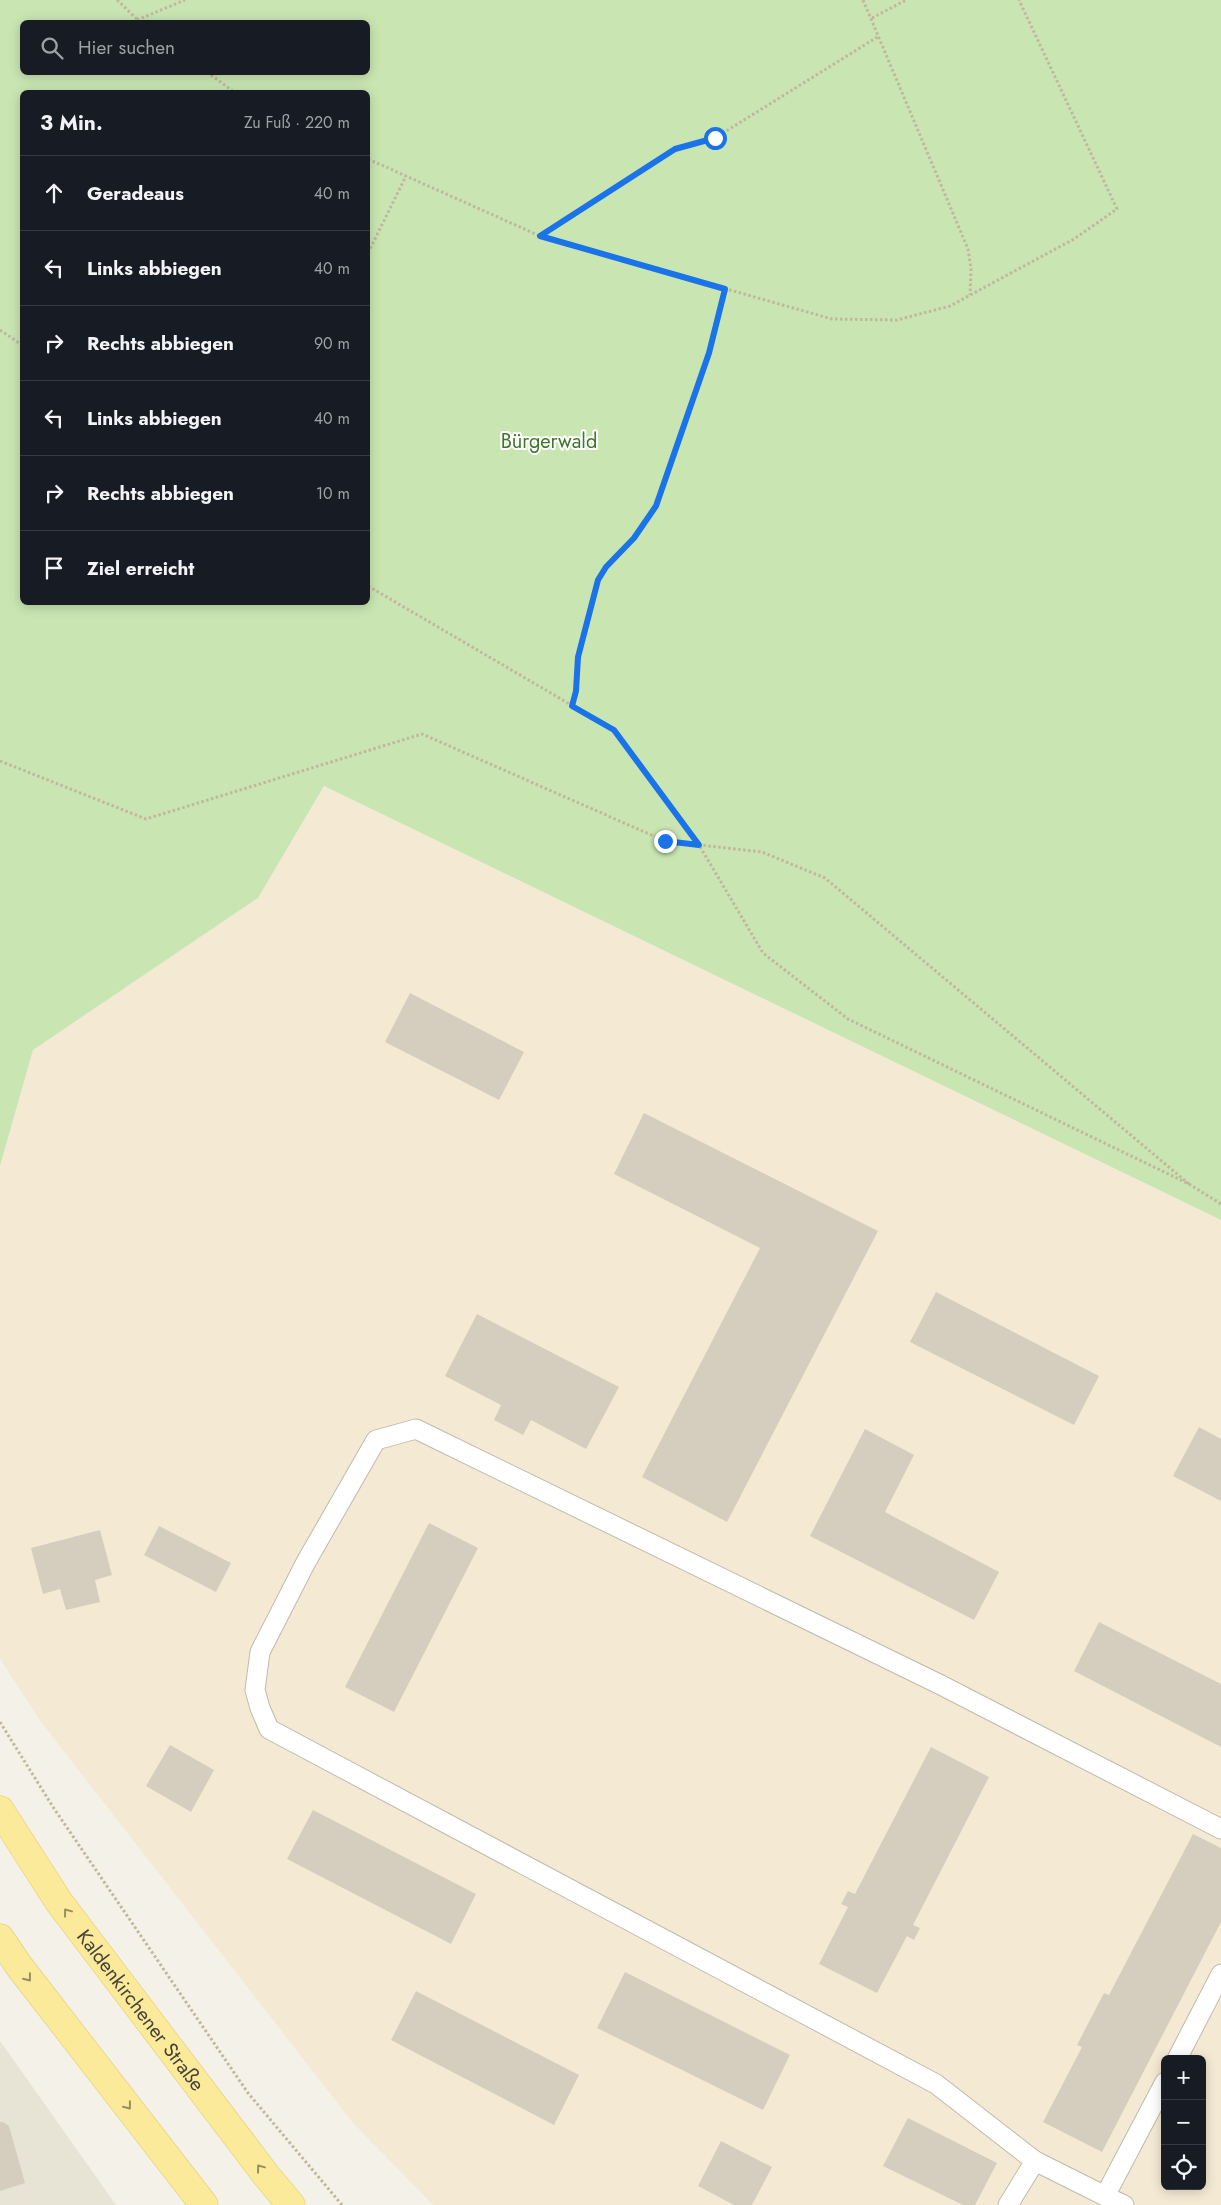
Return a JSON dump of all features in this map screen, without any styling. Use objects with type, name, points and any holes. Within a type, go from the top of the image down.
[{"type":"main road","name":"Kaldenkirchener Straße","points":[[0,1810],[58,1902],[266,2175],[291,2205]]},
{"type":"main road","points":[[0,1938],[204,2205]]},
{"type":"lane","points":[[1124,2205],[1034,2161],[936,2084],[269,1729],[255,1690],[260,1652],[306,1562],[376,1440],[416,1429],[941,1685],[1221,1829]]},
{"type":"lane","points":[[1179,2055],[1221,1974]]},
{"type":"lane","points":[[1105,2196],[1161,2090]]},
{"type":"lane","points":[[1008,2205],[1034,2161]]},
{"type":"path","points":[[117,0],[138,20]]},
{"type":"path","points":[[141,20],[185,0]]},
{"type":"path","points":[[863,0],[968,248],[971,269],[970,295]]},
{"type":"path","points":[[872,18],[906,0]]},
{"type":"path","points":[[370,160],[540,236],[832,319],[897,320],[950,306],[1074,238],[1117,209],[1019,0]]},
{"type":"path","points":[[540,236],[675,149],[715,138],[879,36]]},
{"type":"path","points":[[211,75],[231,90]]},
{"type":"path","points":[[370,249],[406,176]]},
{"type":"path","points":[[572,706],[576,691],[578,657],[598,580],[606,567],[634,538],[656,506],[709,353],[725,289]]},
{"type":"path","points":[[0,330],[20,344]]},
{"type":"path","points":[[370,587],[614,730],[699,845],[763,953],[848,1019],[1189,1184],[1221,1204]]},
{"type":"path","points":[[0,762],[146,819],[422,734],[665,841],[762,852],[825,878],[1189,1184]]},
{"type":"path","points":[[0,1722],[54,1807],[248,2093],[342,2205]]},
{"type":"shaded area","points":[[324,786],[1221,1220],[1221,2205],[433,2205],[353,2123],[41,1722],[0,1659],[0,1166],[33,1050],[258,898]]},
{"type":"shaded area","points":[[0,2041],[116,2205],[0,2205]]},
{"type":"green space","name":"Bürgerwald","points":[[0,0],[1221,0],[1221,1220],[324,786],[258,898],[33,1050],[0,1166]]},
{"type":"building","points":[[410,993],[524,1052],[499,1100],[385,1042]]},
{"type":"building","points":[[644,1113],[878,1231],[727,1522],[642,1477],[760,1248],[614,1174]]},
{"type":"building","points":[[936,1292],[1099,1376],[1074,1425],[910,1342]]},
{"type":"building","points":[[477,1314],[619,1387],[586,1449],[531,1420],[523,1435],[494,1420],[501,1405],[445,1376]]},
{"type":"building","points":[[1199,1427],[1221,1439],[1221,1501],[1173,1476]]},
{"type":"building","points":[[865,1429],[914,1455],[885,1512],[999,1572],[974,1620],[810,1536]]},
{"type":"building","points":[[429,1523],[478,1548],[394,1712],[345,1687]]},
{"type":"building","points":[[159,1526],[231,1563],[216,1592],[144,1555]]},
{"type":"building","points":[[100,1530],[112,1575],[95,1580],[100,1602],[66,1610],[60,1589],[43,1594],[31,1548]]},
{"type":"building","points":[[1099,1622],[1221,1684],[1221,1747],[1074,1671]]},
{"type":"building","points":[[170,1745],[214,1770],[191,1812],[146,1786]]},
{"type":"building","points":[[931,1747],[989,1777],[913,1925],[920,1928],[914,1940],[907,1936],[877,1993],[819,1964],[848,1907],[841,1904],[848,1891],[855,1894]]},
{"type":"building","points":[[313,1810],[476,1894],[451,1944],[287,1859]]},
{"type":"building","points":[[1193,1834],[1221,1848],[1221,1922],[1102,2152],[1043,2122],[1082,2047],[1077,2045],[1104,1993],[1109,1995]]},
{"type":"building","points":[[625,1972],[790,2055],[763,2110],[597,2028]]},
{"type":"building","points":[[416,1991],[579,2075],[554,2125],[391,2040]]},
{"type":"building","points":[[908,2118],[997,2163],[975,2205],[963,2205],[883,2166]]},
{"type":"building","points":[[0,2122],[9,2126],[25,2183],[0,2191]]},
{"type":"building","points":[[721,2141],[772,2167],[752,2205],[734,2205],[698,2186]]},
{"type":"route","points":[[665,841],[699,845],[614,730],[572,706],[576,691],[578,657],[598,580],[616,555],[634,538],[656,506],[709,353],[725,289],[540,236],[675,149],[715,138]]}]
